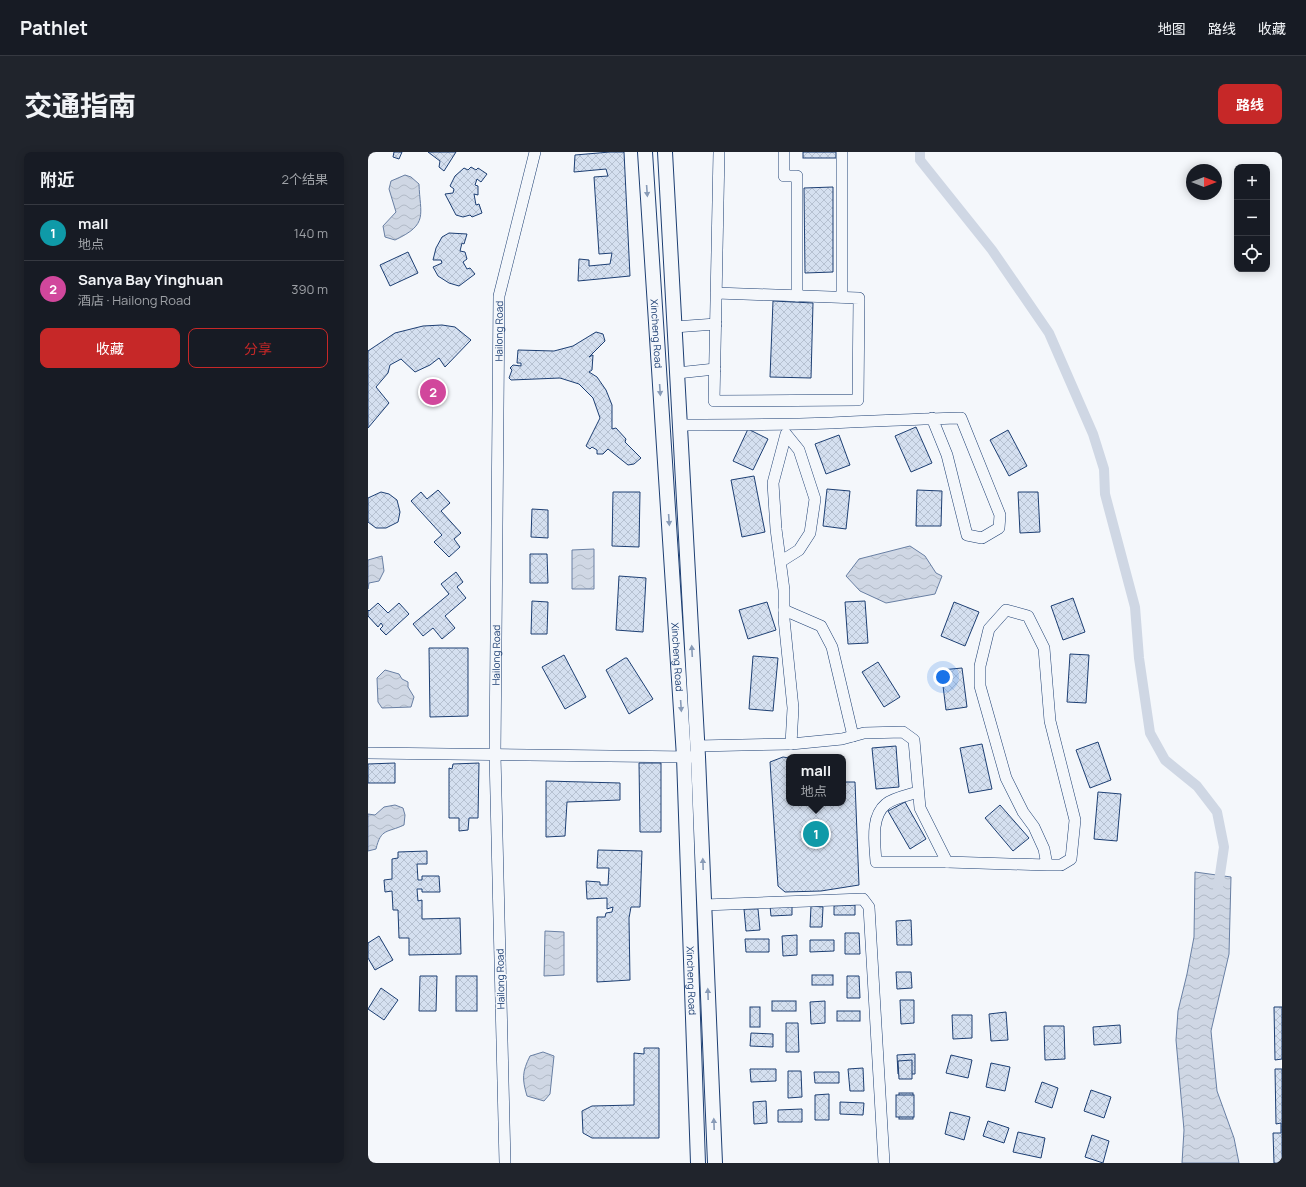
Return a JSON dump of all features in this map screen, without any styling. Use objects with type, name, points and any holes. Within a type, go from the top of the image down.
[{"type":"main road","name":"Xincheng Road","points":[[645,152],[704,905],[715,1163]]},
{"type":"main road","name":"Xincheng Road","points":[[665,152],[680,425],[693,753],[698,1163]]},
{"type":"street","name":"Hailong Road","points":[[505,1163],[495,754],[499,296],[534,152]]},
{"type":"street","points":[[716,293],[859,298],[858,400],[714,401],[716,324],[716,293],[719,152]]},
{"type":"street","points":[[784,152],[784,176],[797,176],[797,296]]},
{"type":"street","points":[[842,152],[842,297]]},
{"type":"street","points":[[674,327],[716,324]]},
{"type":"street","points":[[677,374],[715,369]]},
{"type":"street","points":[[680,425],[785,429],[932,418],[961,418],[1000,515],[999,528],[982,538],[966,536],[947,455],[932,418]]},
{"type":"street","points":[[785,429],[773,483],[776,529],[784,590],[784,610],[793,708],[791,744]]},
{"type":"street","points":[[780,562],[799,550],[810,533],[815,499],[799,450],[785,429]]},
{"type":"street","points":[[784,610],[821,626],[832,647],[853,736]]},
{"type":"street","points":[[918,792],[886,804],[878,815],[874,837],[876,862],[947,862],[1047,865],[1061,865],[1071,859],[1075,820],[1050,721],[1044,648],[1028,616],[1006,610],[989,629],[980,666],[980,686],[1006,778],[1023,812],[1034,827],[1044,849],[1047,865]]},
{"type":"street","points":[[368,753],[693,753],[842,740],[864,733],[903,732],[914,740],[920,808],[947,862]]},
{"type":"street","points":[[704,905],[863,899],[869,907],[884,1163]]},
{"type":"water","points":[[405,175],[411,177],[419,184],[421,211],[420,218],[413,229],[395,240],[385,237],[383,226],[396,212],[389,189],[391,181]]},
{"type":"water","points":[[910,546],[925,556],[936,573],[942,576],[935,594],[886,603],[860,591],[846,576],[859,559]]},
{"type":"water","points":[[594,549],[594,589],[572,589],[572,550]]},
{"type":"water","points":[[382,556],[384,571],[379,581],[369,583],[368,589],[368,560]]},
{"type":"water","points":[[385,670],[399,674],[402,679],[408,682],[408,687],[414,697],[411,707],[382,708],[378,702],[377,678]]},
{"type":"water","points":[[395,805],[403,808],[405,815],[404,825],[383,834],[376,849],[368,851],[368,814],[375,815],[384,807]]},
{"type":"water","points":[[1195,872],[1231,877],[1229,954],[1211,1031],[1217,1091],[1234,1138],[1239,1163],[1182,1163],[1184,1130],[1176,1040],[1178,1011],[1194,937]]},
{"type":"water","points":[[545,931],[564,932],[564,975],[544,976]]},
{"type":"water","points":[[543,1052],[554,1056],[550,1094],[544,1101],[527,1096],[524,1085],[524,1071],[530,1056]]},
{"type":"building","points":[[394,152],[402,152],[399,159],[393,157]]},
{"type":"building","points":[[428,152],[456,152],[444,171],[439,167],[440,161]]},
{"type":"building","points":[[624,152],[630,276],[578,281],[579,259],[589,260],[589,266],[610,264],[612,253],[599,254],[594,177],[608,176],[606,169],[574,172],[575,155]]},
{"type":"building","points":[[803,152],[836,152],[836,158],[803,158]]},
{"type":"building","points":[[471,167],[476,170],[478,168],[487,174],[481,182],[477,179],[475,185],[478,186],[478,195],[474,194],[476,205],[479,204],[482,213],[472,217],[470,215],[463,217],[456,215],[445,194],[453,193],[454,189],[450,186],[455,176],[464,168],[468,170]]},
{"type":"building","points":[[833,187],[833,272],[805,273],[804,188]]},
{"type":"building","points":[[449,233],[467,234],[460,251],[465,252],[467,259],[463,262],[467,269],[470,268],[475,274],[459,286],[449,283],[438,276],[433,267],[442,263],[441,260],[433,260],[436,248],[442,237]]},
{"type":"building","points":[[408,252],[418,273],[390,286],[380,265]]},
{"type":"building","points":[[773,301],[813,303],[811,378],[770,377]]},
{"type":"building","points":[[442,325],[455,327],[471,340],[445,367],[439,358],[430,365],[415,372],[401,359],[390,365],[388,373],[376,387],[389,403],[368,428],[368,351],[395,333],[423,326]]},
{"type":"building","points":[[596,332],[603,334],[605,341],[589,357],[593,355],[592,370],[589,372],[597,377],[606,390],[612,405],[612,429],[616,428],[626,439],[625,442],[641,458],[634,464],[628,465],[608,449],[603,454],[597,454],[597,450],[592,447],[590,449],[586,446],[600,418],[593,398],[579,384],[560,378],[511,380],[509,378],[512,370],[510,368],[513,365],[521,366],[521,363],[517,363],[518,350],[554,351],[573,346]]},
{"type":"building","points":[[916,427],[932,463],[911,472],[895,436]]},
{"type":"building","points":[[748,429],[768,439],[753,470],[733,461]]},
{"type":"building","points":[[1008,430],[1027,466],[1009,476],[990,440]]},
{"type":"building","points":[[839,435],[850,465],[826,474],[815,444]]},
{"type":"building","points":[[754,476],[765,532],[742,537],[731,480]]},
{"type":"building","points":[[827,489],[850,491],[846,529],[823,526]]},
{"type":"building","points":[[438,490],[450,503],[441,511],[461,533],[454,539],[460,547],[449,557],[434,542],[442,535],[411,501],[421,492],[427,499]]},
{"type":"building","points":[[917,490],[942,491],[941,526],[916,526]]},
{"type":"building","points":[[381,492],[389,494],[397,500],[400,512],[398,522],[386,528],[376,528],[368,522],[368,498]]},
{"type":"building","points":[[613,492],[640,492],[639,547],[612,546]]},
{"type":"building","points":[[1018,492],[1038,492],[1040,532],[1020,533]]},
{"type":"building","points":[[532,509],[548,510],[548,538],[531,537]]},
{"type":"building","points":[[530,554],[547,554],[548,583],[530,583]]},
{"type":"building","points":[[456,572],[463,582],[457,587],[466,598],[445,616],[455,628],[442,639],[433,628],[423,636],[413,624],[449,594],[441,584]]},
{"type":"building","points":[[619,576],[646,578],[643,632],[616,630]]},
{"type":"building","points":[[1073,598],[1085,632],[1063,640],[1051,606]]},
{"type":"building","points":[[532,601],[548,602],[547,634],[531,634]]},
{"type":"building","points":[[865,601],[868,643],[848,644],[845,602]]},
{"type":"building","points":[[767,602],[776,630],[748,639],[739,610]]},
{"type":"building","points":[[954,602],[979,612],[965,646],[941,636]]},
{"type":"building","points":[[378,603],[388,613],[399,603],[409,614],[386,635],[380,629],[383,626],[381,623],[378,627],[368,616],[368,610],[369,611]]},
{"type":"building","points":[[429,648],[468,648],[468,716],[430,717]]},
{"type":"building","points":[[1070,654],[1089,655],[1086,703],[1067,702]]},
{"type":"building","points":[[564,655],[586,697],[565,709],[542,667]]},
{"type":"building","points":[[753,656],[778,658],[773,711],[749,709]]},
{"type":"building","points":[[627,658],[653,699],[629,714],[606,670]]},
{"type":"building","points":[[878,662],[900,697],[884,707],[862,672]]},
{"type":"building","points":[[962,668],[967,707],[946,710],[941,670]]},
{"type":"building","points":[[1098,742],[1111,780],[1090,788],[1076,750]]},
{"type":"building","points":[[982,744],[992,789],[969,793],[960,748]]},
{"type":"building","points":[[896,746],[899,787],[876,789],[872,748]]},
{"type":"building","points":[[783,757],[786,758],[786,806],[846,806],[846,782],[855,782],[859,885],[821,891],[785,892],[778,886],[770,762]]},
{"type":"building","points":[[395,763],[395,783],[368,783],[368,764]]},
{"type":"building","points":[[479,763],[478,818],[469,818],[468,830],[459,831],[459,818],[449,818],[449,768],[452,769],[453,764]]},
{"type":"building","points":[[639,763],[661,763],[661,832],[640,832]]},
{"type":"building","points":[[546,781],[620,783],[620,800],[567,802],[565,836],[546,837]]},
{"type":"building","points":[[1098,792],[1121,794],[1117,841],[1094,839]]},
{"type":"building","points":[[905,802],[926,839],[910,849],[888,811]]},
{"type":"building","points":[[1000,805],[1029,838],[1013,851],[985,818]]},
{"type":"building","points":[[598,850],[642,851],[640,907],[631,907],[629,918],[630,980],[597,982],[597,917],[605,917],[606,913],[612,912],[613,907],[607,909],[607,898],[587,899],[586,881],[600,882],[600,885],[608,885],[609,868],[597,868]]},
{"type":"building","points":[[427,851],[427,864],[417,864],[418,880],[422,880],[422,876],[439,876],[440,892],[422,892],[422,889],[417,889],[418,901],[422,900],[422,919],[460,918],[461,954],[409,955],[409,938],[399,938],[398,910],[393,910],[392,891],[385,892],[384,880],[392,879],[392,859],[398,858],[398,852]]},
{"type":"building","points":[[792,905],[792,915],[771,916],[770,906]]},
{"type":"building","points":[[855,905],[855,915],[834,915],[834,906]]},
{"type":"building","points":[[811,906],[823,907],[822,927],[810,927]]},
{"type":"building","points":[[744,909],[758,909],[760,930],[746,931]]},
{"type":"building","points":[[911,920],[912,945],[897,945],[896,921]]},
{"type":"building","points":[[845,933],[859,933],[860,954],[845,954]]},
{"type":"building","points":[[797,935],[797,955],[783,956],[782,936]]},
{"type":"building","points":[[379,936],[393,960],[375,970],[368,958],[368,943]]},
{"type":"building","points":[[745,939],[769,939],[769,952],[746,952]]},
{"type":"building","points":[[810,940],[834,940],[834,951],[810,952]]},
{"type":"building","points":[[896,972],[911,972],[912,988],[897,989]]},
{"type":"building","points":[[812,975],[833,975],[833,985],[812,985]]},
{"type":"building","points":[[420,976],[437,976],[436,1011],[419,1011]]},
{"type":"building","points":[[456,976],[477,976],[477,1011],[456,1011]]},
{"type":"building","points":[[847,976],[859,976],[860,998],[847,998]]},
{"type":"building","points":[[381,988],[398,1000],[384,1020],[368,1009]]},
{"type":"building","points":[[900,1000],[914,1000],[914,1023],[901,1024]]},
{"type":"building","points":[[772,1001],[796,1001],[796,1011],[772,1011]]},
{"type":"building","points":[[825,1001],[825,1023],[811,1024],[810,1002]]},
{"type":"building","points":[[750,1007],[760,1007],[760,1027],[750,1027]]},
{"type":"building","points":[[1274,1007],[1282,1007],[1282,1059],[1275,1060]]},
{"type":"building","points":[[837,1011],[860,1011],[860,1021],[837,1021]]},
{"type":"building","points":[[1006,1012],[1008,1040],[991,1041],[989,1014]]},
{"type":"building","points":[[952,1015],[972,1015],[972,1038],[953,1039]]},
{"type":"building","points":[[786,1023],[798,1023],[799,1052],[786,1052]]},
{"type":"building","points":[[1120,1025],[1121,1043],[1094,1045],[1093,1027]]},
{"type":"building","points":[[1044,1026],[1064,1026],[1065,1059],[1045,1060]]},
{"type":"building","points":[[751,1033],[773,1034],[773,1047],[750,1046]]},
{"type":"building","points":[[644,1048],[659,1048],[659,1138],[592,1138],[583,1133],[582,1111],[592,1106],[634,1105],[634,1053],[644,1054]]},
{"type":"building","points":[[915,1054],[915,1074],[898,1074],[897,1055]]},
{"type":"building","points":[[951,1055],[972,1060],[968,1078],[946,1073]]},
{"type":"building","points":[[912,1060],[912,1079],[899,1079],[898,1061]]},
{"type":"building","points":[[991,1063],[1010,1067],[1005,1091],[986,1087]]},
{"type":"building","points":[[863,1068],[864,1091],[850,1091],[848,1069]]},
{"type":"building","points":[[750,1069],[776,1069],[776,1081],[751,1082]]},
{"type":"building","points":[[1275,1069],[1282,1069],[1282,1163],[1274,1163],[1273,1133],[1281,1133],[1281,1123],[1276,1124]]},
{"type":"building","points":[[788,1071],[801,1071],[802,1097],[788,1098]]},
{"type":"building","points":[[814,1072],[839,1072],[839,1083],[815,1083]]},
{"type":"building","points":[[1042,1082],[1058,1088],[1052,1108],[1035,1102]]},
{"type":"building","points":[[1091,1090],[1111,1097],[1104,1118],[1084,1111]]},
{"type":"building","points":[[899,1093],[913,1093],[913,1119],[899,1119]]},
{"type":"building","points":[[829,1094],[829,1120],[815,1120],[815,1095]]},
{"type":"building","points":[[896,1095],[914,1095],[914,1117],[896,1117]]},
{"type":"building","points":[[766,1101],[767,1123],[754,1124],[753,1102]]},
{"type":"building","points":[[840,1102],[864,1103],[863,1115],[840,1114]]},
{"type":"building","points":[[802,1109],[802,1122],[778,1122],[778,1110]]},
{"type":"building","points":[[950,1112],[970,1117],[964,1140],[945,1134]]},
{"type":"building","points":[[988,1121],[1009,1128],[1004,1143],[983,1136]]},
{"type":"building","points":[[1018,1132],[1045,1138],[1041,1158],[1013,1152]]},
{"type":"building","points":[[1092,1135],[1109,1141],[1103,1163],[1085,1157]]},
{"type":"waterway","points":[[920,152],[920,160],[992,250],[1049,333],[1093,434],[1104,469],[1105,494],[1135,607],[1139,658],[1150,733],[1165,760],[1197,786],[1217,812],[1224,847],[1218,888]]},
{"type":"place","name":"Sanya Bay Yinghuan","points":[[433,392]]},
{"type":"place","name":"mall","points":[[816,834]]}]
